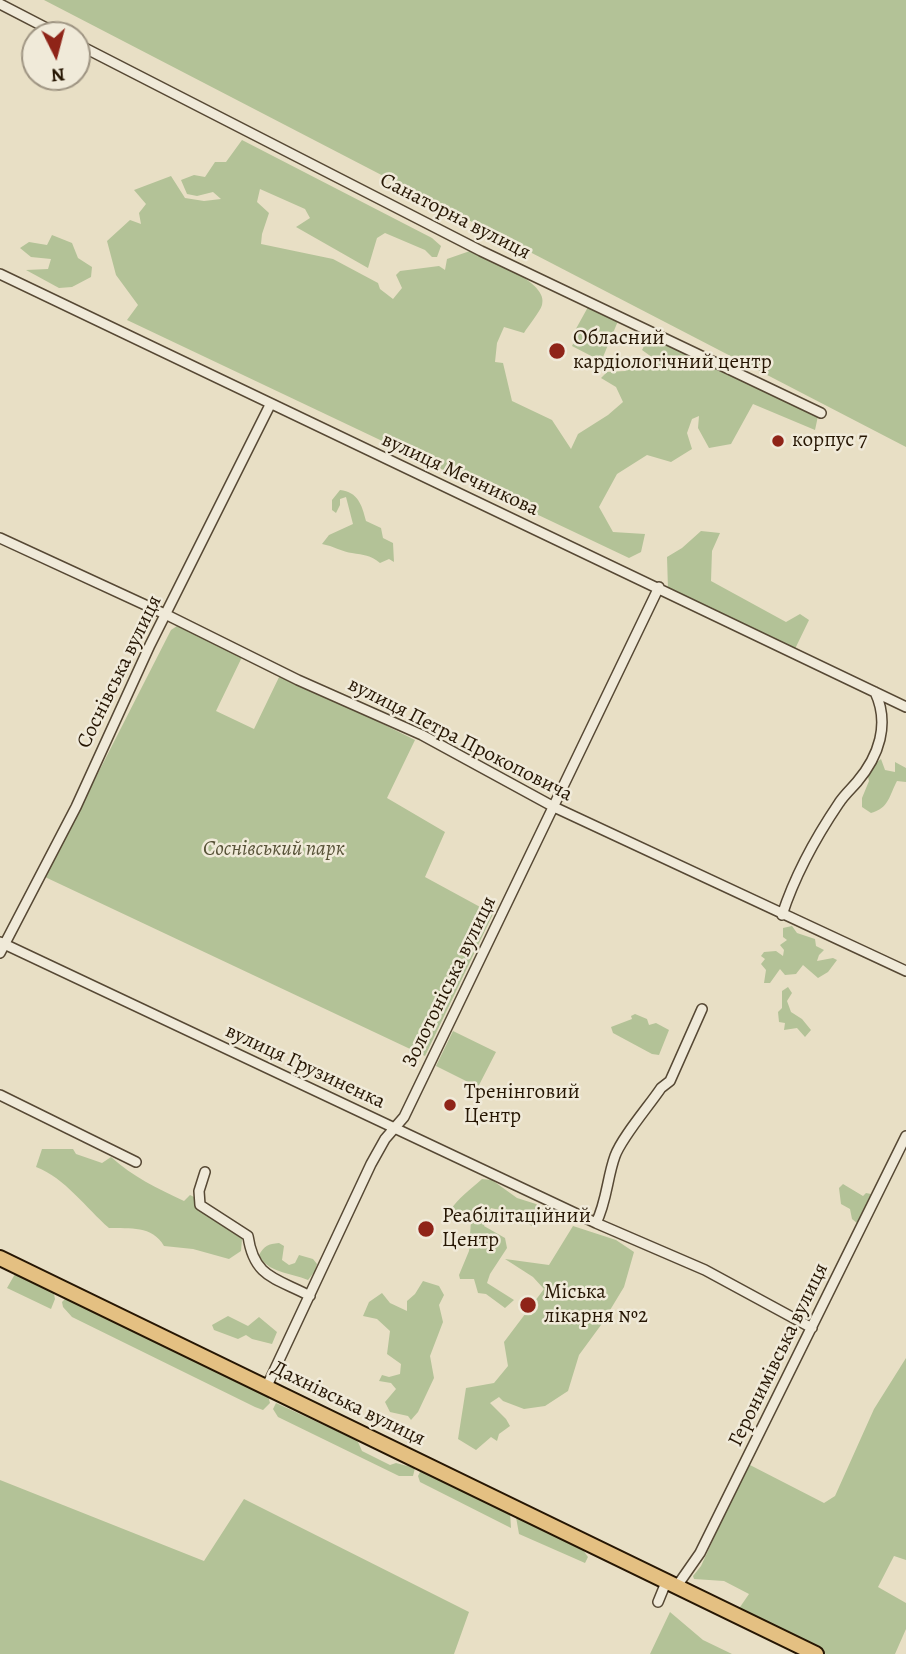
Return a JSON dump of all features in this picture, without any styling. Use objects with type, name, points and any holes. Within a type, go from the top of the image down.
[{"type":"main road","name":"Дахнівська вулиця","points":[[0,1258],[816,1654]]},
{"type":"street","points":[[0,4],[33,21]]},
{"type":"street","name":"Санаторна вулиця","points":[[91,51],[481,251],[821,413]]},
{"type":"street","name":"вулиця Мечникова","points":[[0,274],[906,707]]},
{"type":"street","name":"Соснівська вулиця","points":[[1,947],[76,807],[270,405]]},
{"type":"street","name":"вулиця Петра Прокоповича","points":[[0,538],[167,615],[298,680],[422,735],[554,807],[906,971]]},
{"type":"street","name":"Золотоніська вулиця","points":[[266,1388],[372,1164],[385,1139],[404,1117],[659,587]]},
{"type":"street","points":[[782,915],[794,880],[840,801],[862,776],[878,746],[883,724],[875,692]]},
{"type":"street","name":"вулиця Грузиненка","points":[[1,947],[596,1223],[705,1270],[812,1328]]},
{"type":"street","points":[[596,1223],[605,1206],[616,1152],[662,1088],[670,1081],[702,1009]]},
{"type":"street","points":[[0,1095],[136,1162]]},
{"type":"street","name":"Геронимівська вулиця","points":[[658,1602],[700,1553],[906,1136]]},
{"type":"street","points":[[205,1172],[199,1191],[200,1205],[248,1236],[255,1264],[264,1273],[310,1296]]},
{"type":"green space","points":[[44,0],[906,0],[906,447],[91,24],[91,21],[84,21]]},
{"type":"green space","points":[[242,140],[432,238],[441,246],[437,257],[432,257],[425,250],[385,233],[377,238],[368,268],[296,227],[310,218],[305,209],[260,189],[257,202],[269,213],[261,244],[333,259],[378,283],[380,289],[393,299],[402,288],[396,275],[400,271],[439,266],[445,270],[447,259],[470,251],[515,272],[536,288],[542,296],[541,308],[524,333],[504,327],[497,343],[495,362],[503,363],[512,401],[552,420],[571,449],[578,434],[623,402],[616,387],[601,378],[607,372],[625,371],[631,365],[657,367],[656,360],[642,350],[649,336],[818,416],[815,430],[753,404],[731,444],[709,448],[698,428],[699,416],[692,419],[687,433],[692,449],[671,462],[647,455],[617,474],[599,507],[613,532],[645,534],[641,552],[629,558],[127,320],[138,305],[116,275],[107,241],[130,220],[141,224],[139,213],[146,204],[134,190],[171,176],[185,198],[204,201],[221,199],[213,192],[197,196],[187,194],[181,180],[194,175],[205,177],[215,162],[226,162]]},
{"type":"green space","points":[[52,235],[72,243],[78,258],[92,267],[91,277],[72,287],[59,288],[26,270],[48,269],[51,259],[31,257],[20,248],[29,242],[47,245]]},
{"type":"green space","points":[[588,307],[618,321],[603,357],[597,359],[572,346],[576,338],[572,336]]},
{"type":"green space","points":[[340,490],[355,496],[366,521],[381,528],[383,538],[393,543],[394,562],[389,559],[380,563],[367,556],[322,544],[329,535],[353,524],[346,497],[340,499],[336,513],[332,510],[332,500]]},
{"type":"green space","points":[[701,531],[720,533],[712,551],[711,581],[786,622],[800,614],[809,620],[794,651],[668,589],[667,557]]},
{"type":"green space","name":"Соснівський парк","points":[[177,626],[243,655],[216,711],[254,729],[281,673],[415,740],[387,798],[445,832],[425,877],[493,914],[425,1056],[45,877],[171,630]]},
{"type":"green space","points":[[881,759],[885,770],[895,772],[895,762],[906,768],[906,782],[897,781],[885,805],[871,813],[862,807],[862,798],[869,781],[867,773]]},
{"type":"green space","points":[[792,926],[797,933],[815,939],[816,946],[824,950],[817,961],[833,958],[837,960],[828,972],[818,978],[803,965],[796,974],[785,975],[780,969],[770,983],[764,983],[766,970],[761,964],[765,959],[761,956],[764,952],[776,951],[783,956],[784,950],[780,945],[787,940],[783,937],[783,928]]},
{"type":"green space","points":[[788,987],[792,993],[787,1001],[791,1012],[802,1019],[811,1030],[805,1037],[797,1028],[784,1030],[785,1023],[779,1022],[782,991]]},
{"type":"green space","points":[[635,1014],[647,1019],[649,1025],[656,1023],[669,1030],[659,1055],[652,1054],[613,1033],[611,1027],[632,1019],[631,1016]]},
{"type":"green space","points":[[453,1031],[496,1052],[478,1087],[436,1066]]},
{"type":"green space","points":[[42,1149],[73,1149],[76,1154],[102,1163],[111,1157],[155,1187],[184,1201],[190,1195],[194,1197],[198,1209],[242,1239],[241,1251],[229,1259],[193,1249],[164,1246],[147,1231],[109,1228],[66,1186],[36,1167]]},
{"type":"green space","points":[[482,1179],[492,1180],[517,1198],[536,1204],[553,1218],[532,1226],[491,1208],[484,1226],[505,1238],[507,1248],[487,1283],[514,1300],[505,1308],[486,1294],[478,1293],[474,1279],[460,1279],[459,1275],[469,1251],[471,1220],[450,1211],[460,1198]]},
{"type":"green space","points":[[843,1184],[863,1196],[866,1193],[871,1194],[857,1223],[852,1219],[850,1209],[841,1204],[839,1188]]},
{"type":"green space","points":[[573,1226],[616,1240],[634,1252],[624,1287],[579,1355],[568,1391],[545,1406],[524,1409],[499,1397],[490,1403],[510,1426],[499,1434],[497,1441],[491,1437],[476,1450],[458,1439],[466,1388],[494,1383],[508,1366],[504,1342],[544,1289],[533,1277],[505,1259],[549,1265]]},
{"type":"green space","points":[[279,1243],[284,1246],[282,1260],[289,1265],[295,1263],[299,1255],[313,1259],[317,1264],[308,1280],[273,1269],[262,1261],[259,1255],[263,1249]]},
{"type":"green space","points":[[15,1274],[54,1294],[51,1309],[7,1288]]},
{"type":"green space","points":[[423,1281],[439,1286],[444,1295],[439,1305],[443,1322],[430,1356],[434,1378],[418,1412],[411,1420],[408,1416],[390,1412],[385,1402],[396,1389],[391,1383],[379,1381],[382,1375],[389,1377],[400,1374],[401,1364],[387,1354],[390,1331],[377,1319],[363,1316],[369,1302],[382,1293],[390,1303],[407,1311],[407,1301]]},
{"type":"green space","points":[[66,1298],[268,1396],[270,1403],[263,1410],[255,1407],[72,1317],[63,1307],[62,1302]]},
{"type":"green space","points":[[228,1316],[248,1326],[259,1317],[277,1332],[272,1344],[246,1335],[238,1339],[214,1330],[212,1325]]},
{"type":"green space","points":[[906,1358],[906,1560],[894,1556],[878,1587],[906,1603],[906,1629],[895,1654],[826,1654],[738,1610],[749,1594],[724,1581],[694,1579],[693,1576],[701,1566],[748,1464],[824,1503],[835,1496],[874,1409]]},
{"type":"green space","points":[[276,1403],[352,1438],[358,1442],[362,1451],[390,1465],[396,1463],[415,1468],[413,1476],[399,1476],[278,1417],[273,1409]]},
{"type":"green space","points":[[421,1470],[510,1512],[511,1528],[420,1482],[418,1476]]},
{"type":"green space","points":[[0,1480],[204,1561],[244,1499],[469,1612],[454,1654],[0,1654]]},
{"type":"green space","points":[[516,1517],[581,1547],[588,1557],[585,1563],[519,1534]]},
{"type":"green space","points":[[670,1612],[703,1640],[732,1654],[650,1654]]},
{"type":"place","name":"Обласний кардіологічний центр","points":[[557,351]]},
{"type":"place","name":"корпус 7","points":[[778,441]]},
{"type":"place","name":"Тренінговий Центр","points":[[450,1105]]},
{"type":"place","name":"Реабілітаційний Центр","points":[[426,1229]]},
{"type":"place","name":"Міська лікарня №2","points":[[528,1305]]}]
